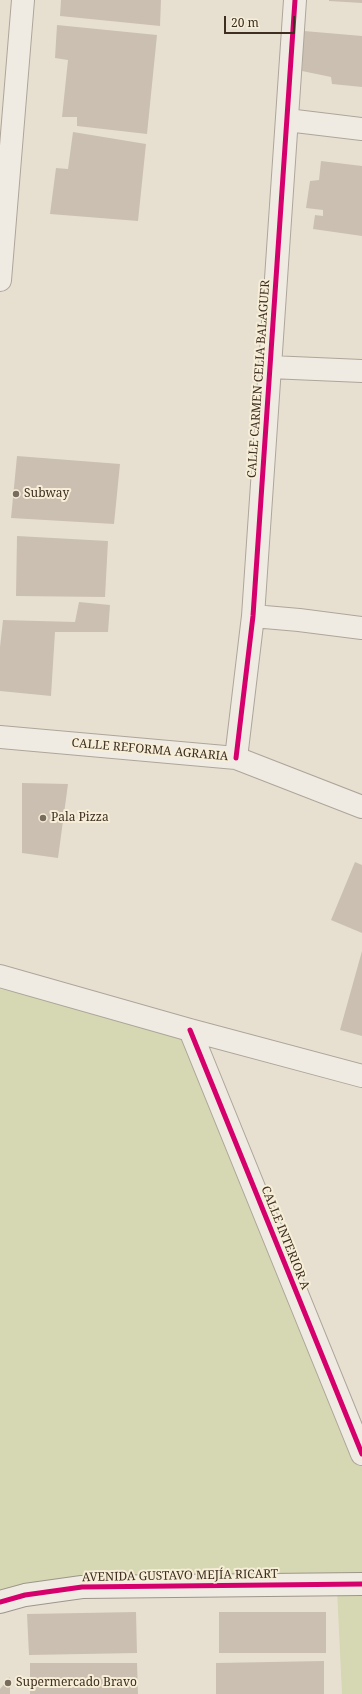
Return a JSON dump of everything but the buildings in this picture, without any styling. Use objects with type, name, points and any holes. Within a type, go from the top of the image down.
[{"type":"street","points":[[0,280],[23,0]]},
{"type":"street","name":"CALLE CARMEN CELIA BALAGUER","points":[[236,758],[253,616],[295,0]]},
{"type":"street","points":[[287,120],[362,129]]},
{"type":"street","points":[[270,367],[362,371]]},
{"type":"street","points":[[253,616],[362,628]]},
{"type":"street","name":"CALLE REFORMA AGRARIA","points":[[0,737],[236,758],[362,807]]},
{"type":"street","points":[[0,976],[190,1030],[362,1076]]},
{"type":"street","name":"CALLE INTERIOR A","points":[[190,1030],[362,1454]]},
{"type":"street","name":"AVENIDA GUSTAVO MEJÍA RICART","points":[[0,1602],[25,1595],[82,1587],[362,1584]]},
{"type":"green space","points":[[0,989],[190,1030],[362,1467],[362,1694],[342,1694],[337,1589],[82,1587],[0,1606]]},
{"type":"cycle path","points":[[236,758],[253,616],[295,0]]},
{"type":"cycle path","points":[[190,1030],[362,1454]]},
{"type":"cycle path","points":[[0,1602],[25,1595],[82,1587],[362,1584]]},
{"type":"place","name":"Subway","points":[[16,494]]},
{"type":"place","name":"Pala Pizza","points":[[43,818]]},
{"type":"place","name":"Supermercado Bravo","points":[[8,1683]]}]
